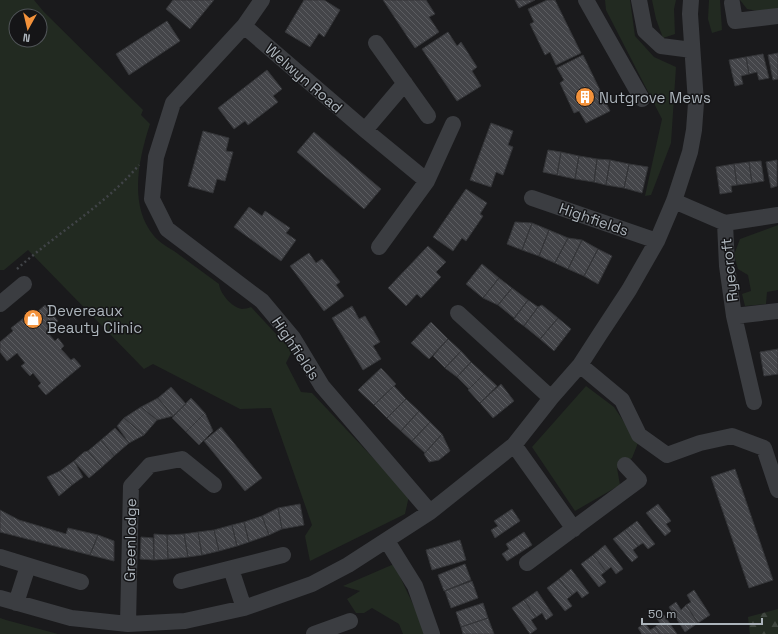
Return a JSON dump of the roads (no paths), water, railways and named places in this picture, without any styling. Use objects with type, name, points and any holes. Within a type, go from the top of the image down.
[{"type":"street","points":[[244,26],[262,0]]},
{"type":"street","points":[[586,0],[642,99]]},
{"type":"street","points":[[639,0],[645,31],[662,46],[692,50]]},
{"type":"street","points":[[0,598],[71,618],[186,628],[312,584],[387,541],[430,512],[514,445],[551,398],[580,365],[629,290],[656,241],[674,201],[690,152],[694,130],[696,103],[690,14],[691,0]]},
{"type":"street","points":[[732,3],[735,22],[778,16]]},
{"type":"street","name":"Welwyn Road","points":[[244,26],[427,181]]},
{"type":"street","name":"Highfields","points":[[244,26],[173,103],[156,157],[152,199],[167,229],[262,301],[293,338],[322,386],[430,512]]},
{"type":"street","points":[[376,43],[428,116]]},
{"type":"street","points":[[365,130],[405,83]]},
{"type":"street","points":[[379,247],[427,181],[453,124]]},
{"type":"street","name":"Highfields","points":[[532,198],[656,241]]},
{"type":"street","name":"Ryecroft","points":[[674,201],[725,223],[778,215]]},
{"type":"street","name":"Ryecroft","points":[[725,223],[727,266],[734,316],[754,402]]},
{"type":"street","points":[[0,304],[24,284]]},
{"type":"street","name":"Ryecroft","points":[[734,316],[778,312]]},
{"type":"street","points":[[458,313],[551,398]]},
{"type":"street","points":[[580,365],[622,400],[639,435],[667,455],[700,443],[732,436],[764,448],[778,490]]},
{"type":"street","points":[[514,445],[574,529]]},
{"type":"street","name":"Greenlodge","points":[[128,624],[131,486],[150,465],[182,459],[214,485]]},
{"type":"street","points":[[527,563],[639,480],[625,465]]},
{"type":"street","points":[[387,541],[415,586],[432,634]]},
{"type":"street","points":[[181,581],[283,555]]},
{"type":"street","points":[[0,557],[81,582]]},
{"type":"street","points":[[16,603],[28,566]]},
{"type":"street","points":[[231,569],[244,608]]},
{"type":"street","points":[[314,634],[350,621]]},
{"type":"place","name":"Nutgrove Mews","points":[[585,97]]},
{"type":"place","name":"Devereaux Beauty Clinic","points":[[33,319]]}]
